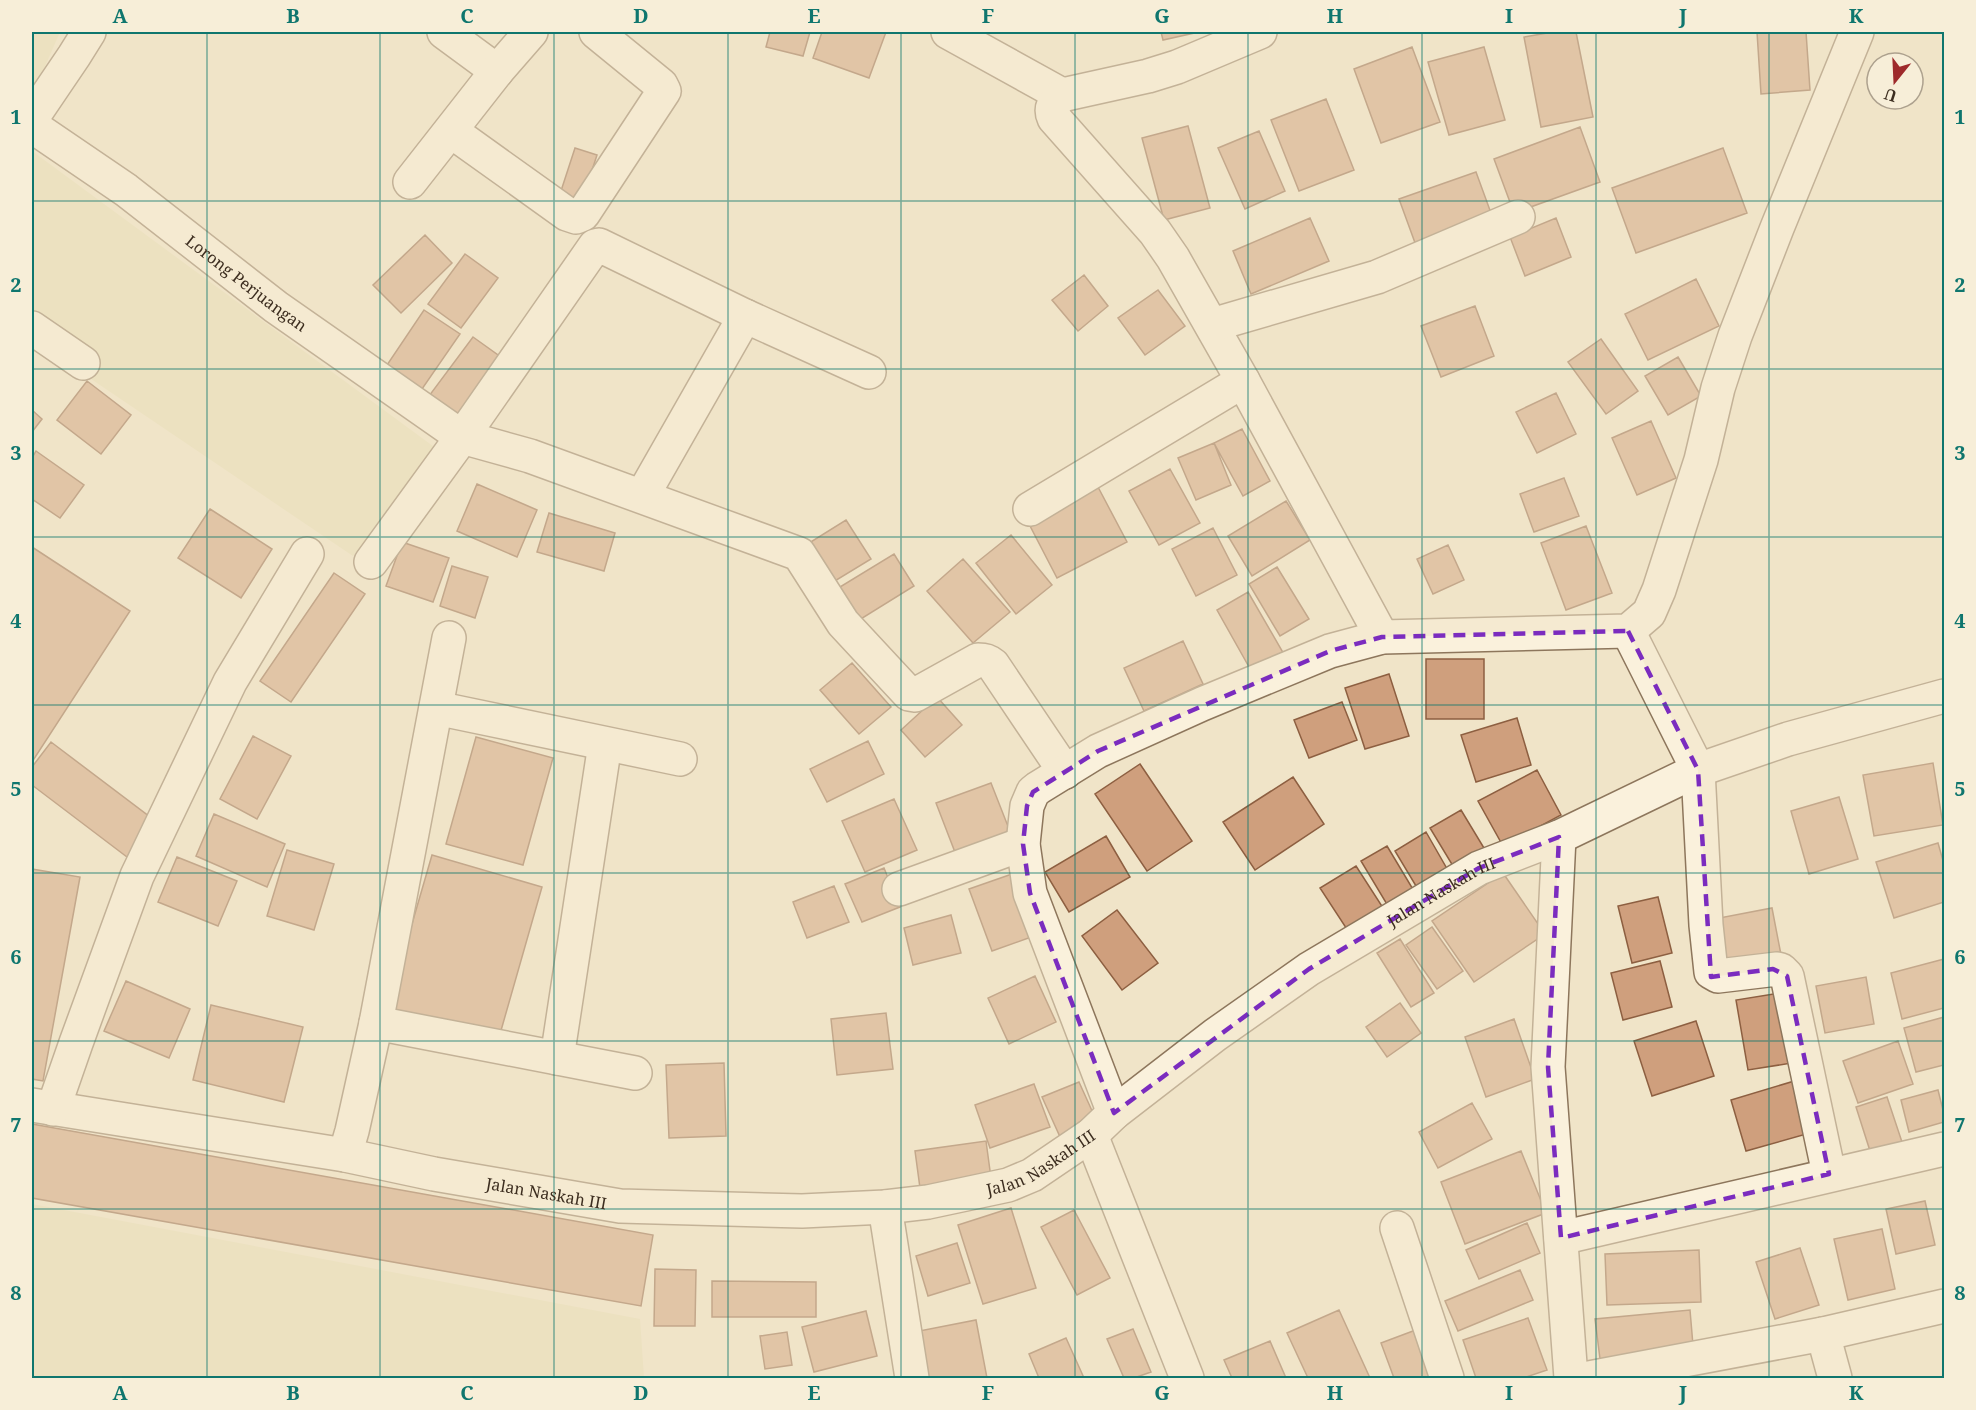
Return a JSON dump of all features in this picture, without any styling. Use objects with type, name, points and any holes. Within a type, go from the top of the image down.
[{"type":"street","points":[[32,118],[88,32]]},
{"type":"street","points":[[444,32],[497,71]]},
{"type":"street","points":[[410,182],[497,71],[531,32]]},
{"type":"street","points":[[451,131],[567,214],[576,217],[584,214],[664,91],[661,85],[596,32]]},
{"type":"street","points":[[948,32],[1062,94]]},
{"type":"street","points":[[1260,32],[1158,73],[1062,94],[1051,107],[1054,118],[1155,232],[1173,258],[1243,381],[1382,637]]},
{"type":"street","points":[[1187,1378],[1102,1124],[1030,893],[1023,844],[1026,806],[1038,788],[1098,751],[1330,651],[1382,637],[1628,632],[1649,613],[1659,590],[1701,460],[1718,388],[1735,336],[1857,32]]},
{"type":"street","name":"Lorong Perjuangan","points":[[32,126],[126,190],[276,307],[468,429]]},
{"type":"street","points":[[1212,325],[1377,278],[1518,217]]},
{"type":"street","points":[[371,562],[468,429],[595,246],[599,245],[745,316],[869,372]]},
{"type":"street","points":[[648,486],[745,316]]},
{"type":"street","points":[[32,328],[83,363]]},
{"type":"street","points":[[1030,509],[1243,381]]},
{"type":"street","points":[[468,429],[648,486],[770,532]]},
{"type":"street","points":[[468,429],[530,456],[799,554],[843,623],[905,691],[915,695],[978,660],[990,662],[1065,772]]},
{"type":"street","points":[[42,1107],[76,1043],[137,876],[230,682],[307,554]]},
{"type":"street","points":[[1628,632],[1698,770],[1710,970],[1718,976],[1777,969],[1786,976],[1829,1174]]},
{"type":"street","points":[[345,1155],[376,1023],[449,638]]},
{"type":"street","name":"Jalan Naskah III","points":[[42,1107],[345,1155],[434,1174],[620,1206],[801,1211],[885,1207],[928,1202],[1008,1185],[1032,1175],[1102,1124],[1215,1035],[1309,969],[1479,868],[1559,837],[1698,770],[1788,739],[1944,696]]},
{"type":"street","points":[[436,708],[680,759]]},
{"type":"street","points":[[556,1058],[605,744]]},
{"type":"street","points":[[1559,837],[1548,1067],[1571,1378]]},
{"type":"street","points":[[899,889],[1023,844]]},
{"type":"street","points":[[376,1023],[634,1073]]},
{"type":"street","points":[[1561,1238],[1944,1149]]},
{"type":"street","points":[[885,1207],[912,1378]]},
{"type":"street","points":[[1397,1228],[1447,1378]]},
{"type":"street","points":[[1589,1378],[1823,1334],[1944,1306]]},
{"type":"street","points":[[1823,1334],[1835,1378]]},
{"type":"highlighted area","points":[[1628,631],[1698,770],[1711,977],[1773,969],[1787,976],[1829,1174],[1561,1238],[1548,1067],[1559,837],[1479,868],[1309,969],[1114,1113],[1030,893],[1023,844],[1027,806],[1033,792],[1098,751],[1330,651],[1382,637]]},
{"type":"shaded area","points":[[32,32],[60,32],[32,96]]},
{"type":"shaded area","points":[[32,151],[441,452],[353,556],[32,339]]},
{"type":"shaded area","points":[[32,1204],[640,1319],[644,1378],[32,1378]]},
{"type":"building","points":[[770,32],[810,32],[803,56],[766,47]]},
{"type":"building","points":[[822,32],[886,32],[869,78],[813,58]]},
{"type":"building","points":[[1161,32],[1199,32],[1163,40]]},
{"type":"building","points":[[1553,32],[1576,32],[1593,117],[1541,127],[1524,37]]},
{"type":"building","points":[[1757,32],[1806,32],[1810,90],[1761,94]]},
{"type":"building","points":[[1412,47],[1440,122],[1381,143],[1354,69]]},
{"type":"building","points":[[1484,47],[1505,120],[1449,135],[1428,62]]},
{"type":"building","points":[[1326,99],[1354,170],[1299,191],[1271,120]]},
{"type":"building","points":[[1188,126],[1210,208],[1164,220],[1142,138]]},
{"type":"building","points":[[1580,127],[1600,182],[1514,213],[1494,159]]},
{"type":"building","points":[[1259,131],[1285,191],[1245,209],[1218,148]]},
{"type":"building","points":[[575,148],[597,155],[581,204],[559,197]]},
{"type":"building","points":[[1723,148],[1747,213],[1636,253],[1612,188]]},
{"type":"building","points":[[1476,172],[1495,224],[1418,251],[1399,199]]},
{"type":"building","points":[[1310,218],[1329,261],[1251,294],[1233,251]]},
{"type":"building","points":[[1556,218],[1571,257],[1525,276],[1510,237]]},
{"type":"building","points":[[425,235],[452,263],[401,313],[373,285]]},
{"type":"building","points":[[465,254],[498,278],[461,328],[428,304]]},
{"type":"building","points":[[1084,275],[1108,306],[1078,331],[1052,300]]},
{"type":"building","points":[[1696,279],[1719,326],[1648,360],[1625,314]]},
{"type":"building","points":[[1158,290],[1185,326],[1145,355],[1118,318]]},
{"type":"building","points":[[1475,306],[1494,356],[1441,377],[1421,326]]},
{"type":"building","points":[[424,310],[460,334],[422,389],[387,365]]},
{"type":"building","points":[[473,337],[505,360],[458,424],[426,400]]},
{"type":"building","points":[[1601,339],[1638,391],[1606,414],[1568,362]]},
{"type":"building","points":[[1678,357],[1701,396],[1668,415],[1645,376]]},
{"type":"building","points":[[87,381],[131,415],[101,454],[57,420]]},
{"type":"building","points":[[1556,393],[1576,434],[1537,453],[1516,412]]},
{"type":"building","points":[[32,410],[42,419],[32,432]]},
{"type":"building","points":[[1651,421],[1676,478],[1637,495],[1612,438]]},
{"type":"building","points":[[1242,429],[1270,481],[1243,496],[1214,443]]},
{"type":"building","points":[[1214,443],[1231,485],[1196,500],[1178,458]]},
{"type":"building","points":[[36,451],[84,485],[60,518],[32,499],[32,458]]},
{"type":"building","points":[[1170,469],[1200,523],[1159,545],[1129,491]]},
{"type":"building","points":[[1564,478],[1579,516],[1534,532],[1520,494]]},
{"type":"building","points":[[477,484],[537,510],[517,557],[457,531]]},
{"type":"building","points":[[1098,487],[1127,542],[1057,578],[1028,522]]},
{"type":"building","points":[[1286,501],[1310,540],[1252,576],[1228,536]]},
{"type":"building","points":[[210,509],[272,549],[241,598],[178,558]]},
{"type":"building","points":[[549,513],[615,533],[604,571],[537,552]]},
{"type":"building","points":[[846,520],[871,559],[825,587],[801,548]]},
{"type":"building","points":[[1586,526],[1612,593],[1566,610],[1541,543]]},
{"type":"building","points":[[1213,528],[1237,575],[1196,596],[1172,549]]},
{"type":"building","points":[[1011,535],[1052,585],[1016,614],[976,563]]},
{"type":"building","points":[[402,542],[449,558],[433,602],[386,586]]},
{"type":"building","points":[[1448,545],[1464,580],[1433,594],[1417,559]]},
{"type":"building","points":[[32,547],[130,611],[32,762]]},
{"type":"building","points":[[894,554],[914,586],[856,622],[835,590]]},
{"type":"building","points":[[963,559],[1010,612],[973,643],[927,591]]},
{"type":"building","points":[[452,566],[488,577],[475,618],[440,606]]},
{"type":"building","points":[[1277,567],[1309,619],[1280,636],[1249,584]]},
{"type":"building","points":[[334,573],[365,594],[291,702],[260,681]]},
{"type":"building","points":[[1248,592],[1285,656],[1253,674],[1217,610]]},
{"type":"building","points":[[1183,641],[1203,684],[1144,711],[1124,668]]},
{"type":"building","points":[[1426,659],[1484,659],[1484,719],[1426,719]]},
{"type":"building","points":[[852,663],[891,707],[859,734],[820,690]]},
{"type":"building","points":[[1389,674],[1409,736],[1365,749],[1345,688]]},
{"type":"building","points":[[937,697],[962,725],[925,757],[901,730]]},
{"type":"building","points":[[1342,702],[1357,740],[1309,758],[1294,720]]},
{"type":"building","points":[[1517,718],[1531,765],[1476,782],[1461,735]]},
{"type":"building","points":[[253,736],[291,756],[257,819],[220,799]]},
{"type":"building","points":[[476,737],[553,758],[523,865],[446,844]]},
{"type":"building","points":[[868,741],[884,774],[827,802],[810,769]]},
{"type":"building","points":[[51,742],[154,820],[127,857],[32,785],[32,767]]},
{"type":"building","points":[[1933,763],[1943,825],[1874,836],[1863,775]]},
{"type":"building","points":[[1140,764],[1192,841],[1147,871],[1095,794]]},
{"type":"building","points":[[1537,770],[1561,815],[1503,846],[1478,801]]},
{"type":"building","points":[[1293,777],[1324,824],[1255,870],[1223,822]]},
{"type":"building","points":[[991,783],[1013,839],[958,860],[936,803]]},
{"type":"building","points":[[1839,797],[1858,859],[1809,874],[1791,811]]},
{"type":"building","points":[[894,799],[917,850],[865,872],[842,821]]},
{"type":"building","points":[[1461,810],[1487,853],[1456,871],[1430,828]]},
{"type":"building","points":[[214,814],[285,844],[267,887],[196,856]]},
{"type":"building","points":[[1426,832],[1450,874],[1419,891],[1395,851]]},
{"type":"building","points":[[1106,836],[1130,877],[1069,912],[1045,872]]},
{"type":"building","points":[[1938,843],[1944,864],[1944,902],[1894,918],[1876,862]]},
{"type":"building","points":[[1387,846],[1417,896],[1391,911],[1361,861]]},
{"type":"building","points":[[287,850],[334,864],[314,930],[267,916]]},
{"type":"building","points":[[432,855],[542,887],[498,1041],[387,1010]]},
{"type":"building","points":[[177,857],[237,881],[218,926],[158,902]]},
{"type":"building","points":[[1356,866],[1387,914],[1352,937],[1320,888]]},
{"type":"building","points":[[884,868],[900,907],[862,922],[845,884]]},
{"type":"building","points":[[32,869],[80,877],[43,1081],[32,1079]]},
{"type":"building","points":[[1503,873],[1545,934],[1474,982],[1432,921]]},
{"type":"building","points":[[1012,874],[1034,936],[992,951],[969,889]]},
{"type":"building","points":[[834,886],[849,922],[807,938],[793,902]]},
{"type":"building","points":[[1658,897],[1672,953],[1632,963],[1618,906]]},
{"type":"building","points":[[1772,908],[1782,960],[1725,971],[1714,919]]},
{"type":"building","points":[[1117,910],[1158,963],[1122,990],[1082,936]]},
{"type":"building","points":[[951,915],[961,953],[913,965],[904,928]]},
{"type":"building","points":[[1432,927],[1463,971],[1437,989],[1406,945]]},
{"type":"building","points":[[1400,939],[1434,993],[1411,1007],[1377,953]]},
{"type":"building","points":[[1944,959],[1944,1008],[1902,1019],[1891,973]]},
{"type":"building","points":[[1660,961],[1672,1007],[1623,1020],[1611,973]]},
{"type":"building","points":[[1035,976],[1056,1022],[1009,1044],[988,998]]},
{"type":"building","points":[[1866,977],[1874,1024],[1825,1033],[1816,986]]},
{"type":"building","points":[[126,981],[190,1009],[169,1058],[104,1031]]},
{"type":"building","points":[[1786,992],[1798,1062],[1748,1070],[1736,1000]]},
{"type":"building","points":[[1400,1003],[1421,1033],[1387,1057],[1366,1027]]},
{"type":"building","points":[[211,1005],[303,1027],[284,1102],[193,1080]]},
{"type":"building","points":[[886,1013],[893,1069],[837,1075],[831,1019]]},
{"type":"building","points":[[1944,1017],[1944,1065],[1916,1072],[1904,1028]]},
{"type":"building","points":[[1514,1019],[1535,1079],[1486,1097],[1465,1037]]},
{"type":"building","points":[[1696,1021],[1714,1076],[1652,1096],[1634,1041]]},
{"type":"building","points":[[1898,1041],[1913,1084],[1858,1103],[1843,1061]]},
{"type":"building","points":[[724,1063],[726,1136],[669,1138],[666,1065]]},
{"type":"building","points":[[1801,1079],[1817,1131],[1746,1151],[1731,1100]]},
{"type":"building","points":[[1079,1082],[1098,1124],[1061,1139],[1042,1097]]},
{"type":"building","points":[[1034,1084],[1050,1127],[990,1148],[975,1105]]},
{"type":"building","points":[[1938,1090],[1944,1122],[1909,1132],[1901,1100]]},
{"type":"building","points":[[1887,1097],[1903,1145],[1871,1154],[1856,1107]]},
{"type":"building","points":[[1472,1103],[1492,1139],[1438,1168],[1419,1132]]},
{"type":"building","points":[[32,1124],[653,1235],[641,1306],[32,1198]]},
{"type":"building","points":[[986,1141],[991,1178],[920,1188],[915,1151]]},
{"type":"building","points":[[1521,1151],[1546,1213],[1465,1244],[1441,1182]]},
{"type":"building","points":[[1925,1201],[1935,1245],[1896,1254],[1886,1209]]},
{"type":"building","points":[[1011,1208],[1036,1288],[983,1304],[958,1225]]},
{"type":"building","points":[[1074,1210],[1110,1278],[1077,1295],[1041,1227]]},
{"type":"building","points":[[1527,1223],[1540,1253],[1479,1279],[1466,1250]]},
{"type":"building","points":[[1882,1229],[1895,1289],[1848,1300],[1834,1239]]},
{"type":"building","points":[[957,1243],[970,1283],[928,1296],[916,1256]]},
{"type":"building","points":[[1800,1248],[1819,1305],[1775,1319],[1756,1262]]},
{"type":"building","points":[[1699,1250],[1701,1302],[1607,1305],[1605,1254]]},
{"type":"building","points":[[655,1269],[696,1270],[695,1326],[654,1326]]},
{"type":"building","points":[[1520,1270],[1533,1300],[1458,1331],[1445,1301]]},
{"type":"building","points":[[712,1281],[816,1282],[816,1317],[712,1317]]},
{"type":"building","points":[[1339,1310],[1370,1378],[1308,1378],[1287,1333]]},
{"type":"building","points":[[1690,1310],[1694,1357],[1601,1367],[1595,1319]]},
{"type":"building","points":[[866,1311],[877,1356],[814,1372],[802,1327]]},
{"type":"building","points":[[1528,1318],[1547,1370],[1523,1378],[1476,1378],[1463,1340]]},
{"type":"building","points":[[976,1320],[987,1378],[923,1378],[914,1332]]},
{"type":"building","points":[[1421,1328],[1441,1378],[1394,1378],[1381,1343]]},
{"type":"building","points":[[1133,1329],[1151,1372],[1134,1378],[1124,1378],[1107,1339]]},
{"type":"building","points":[[787,1332],[792,1365],[765,1369],[760,1336]]},
{"type":"building","points":[[1066,1338],[1084,1378],[1039,1378],[1029,1354]]},
{"type":"building","points":[[1270,1341],[1286,1378],[1232,1378],[1224,1360]]}]
